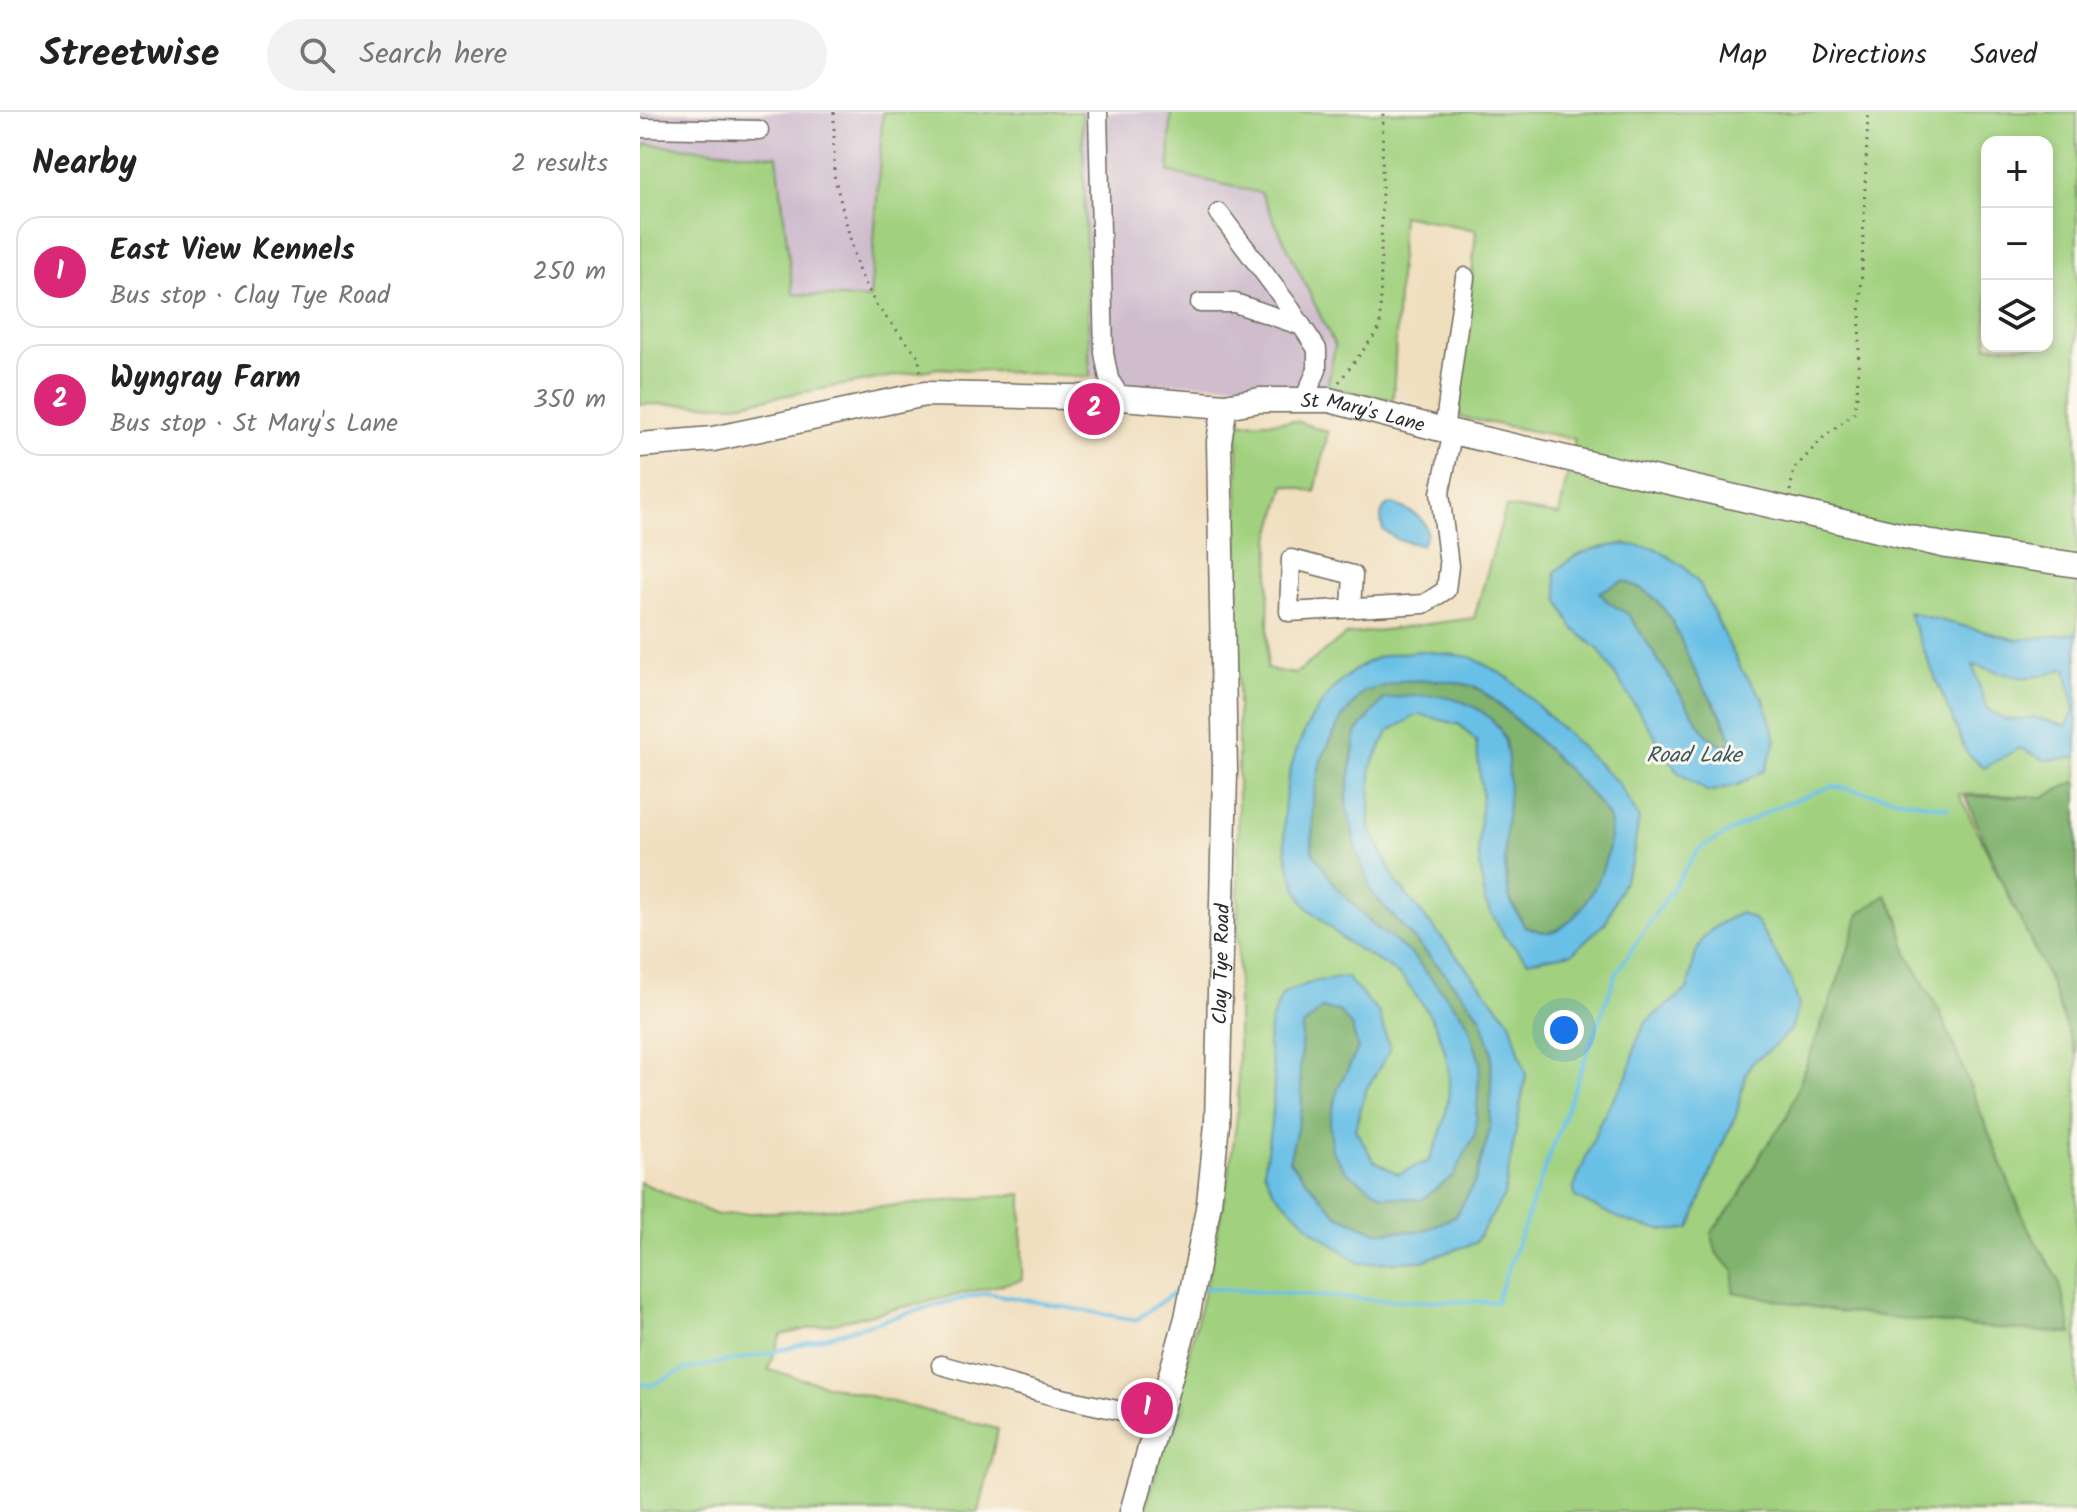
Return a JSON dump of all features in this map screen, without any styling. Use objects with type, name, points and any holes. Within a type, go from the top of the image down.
[{"type":"main road","name":"St Mary's Lane","points":[[640,445],[713,439],[925,394],[1121,398],[1225,406],[1260,400],[1316,399],[1947,546],[2077,565]]},
{"type":"main road","name":"Clay Tye Road","points":[[1132,1512],[1187,1318],[1209,1203],[1217,1124],[1225,771],[1219,441],[1225,406]]},
{"type":"lane","points":[[1098,112],[1104,353],[1109,379],[1121,398]]},
{"type":"lane","points":[[640,128],[759,130]]},
{"type":"lane","points":[[1219,213],[1317,349],[1316,399]]},
{"type":"lane","points":[[1351,608],[1424,604],[1446,590],[1449,566],[1440,493],[1465,277]]},
{"type":"lane","points":[[1200,303],[1235,303],[1302,326]]},
{"type":"lane","points":[[941,1365],[1053,1396],[1158,1419]]},
{"type":"path","points":[[834,112],[834,175],[858,269],[876,305],[918,356],[925,394]]},
{"type":"path","points":[[1316,399],[1337,385],[1380,328],[1383,112]]},
{"type":"path","points":[[1787,510],[1794,469],[1823,438],[1854,413],[1868,112]]},
{"type":"shaded area","points":[[640,112],[887,112],[870,299],[793,295],[646,144],[640,155]]},
{"type":"shaded area","points":[[1082,112],[1171,112],[1169,171],[1261,193],[1335,346],[1327,387],[1180,383],[1131,385],[1090,377]]},
{"type":"green space","points":[[883,112],[1082,112],[1090,377],[939,368],[731,405],[640,404],[640,155],[646,144],[777,156],[793,294],[870,299]]},
{"type":"green space","points":[[1171,112],[2077,112],[2077,781],[2044,797],[1959,794],[2049,979],[2077,1057],[2077,1512],[1145,1512],[1211,1262],[1238,1109],[1238,423],[1296,421],[1328,432],[1315,492],[1285,485],[1270,539],[1267,669],[1295,674],[1346,635],[1474,618],[1506,507],[1559,515],[1575,439],[1459,417],[1476,230],[1402,215],[1393,400],[1327,387],[1335,346],[1261,193],[1169,172]]},
{"type":"green space","points":[[1623,581],[1648,593],[1665,610],[1732,743],[1722,746],[1706,734],[1629,615],[1608,602],[1598,591]]},
{"type":"green space","points":[[1438,680],[1476,688],[1508,713],[1589,793],[1609,820],[1610,833],[1603,868],[1574,917],[1562,927],[1549,932],[1525,927],[1509,897],[1504,853],[1508,782],[1505,739],[1384,700],[1356,733],[1351,764],[1372,893],[1481,1017],[1492,1052],[1490,1129],[1476,1180],[1456,1216],[1423,1231],[1377,1232],[1337,1215],[1289,1161],[1302,1108],[1302,1027],[1321,1009],[1339,1011],[1352,1026],[1358,1049],[1338,1088],[1332,1151],[1421,1200],[1480,1062],[1411,954],[1373,925],[1337,888],[1312,851],[1313,798],[1321,760],[1341,719],[1363,692],[1401,681]]},
{"type":"green space","points":[[2077,781],[2077,1057],[2049,979],[1965,796],[2044,797]]},
{"type":"green space","points":[[1886,895],[1899,919],[1907,954],[1940,1012],[2027,1227],[2059,1280],[2072,1334],[1835,1311],[1733,1292],[1734,1271],[1717,1254],[1711,1233],[1738,1198],[1762,1152],[1786,1119],[1843,967],[1859,914]]},
{"type":"green space","points":[[640,1182],[717,1215],[903,1205],[1022,1194],[1022,1280],[781,1335],[768,1370],[998,1429],[979,1512],[640,1512]]},
{"type":"water","points":[[1393,504],[1415,514],[1425,524],[1425,537],[1421,545],[1398,540],[1383,530],[1382,514],[1385,508]]},
{"type":"water","name":"Road Lake","points":[[1623,544],[1655,548],[1683,566],[1699,583],[1741,669],[1763,698],[1776,740],[1765,770],[1738,785],[1708,792],[1678,772],[1599,650],[1573,628],[1559,601],[1555,572],[1579,555]],"holes":[[[1623,581],[1648,593],[1665,610],[1697,675],[1725,722],[1732,743],[1722,746],[1706,734],[1629,615],[1608,602],[1599,592]]]},
{"type":"water","points":[[1908,612],[2018,640],[2077,633],[2077,757],[2045,760],[2020,748],[1984,768],[1966,752]],"holes":[[[1973,665],[2019,677],[2038,676],[2066,668],[2075,711],[2066,726],[2037,718],[2005,720],[1986,708]]]},
{"type":"water","points":[[1422,651],[1471,657],[1509,678],[1618,783],[1639,818],[1632,862],[1606,922],[1572,953],[1528,961],[1504,936],[1485,902],[1478,851],[1482,792],[1476,741],[1460,725],[1419,714],[1388,732],[1371,767],[1370,828],[1397,883],[1510,1021],[1526,1075],[1504,1196],[1475,1243],[1422,1261],[1360,1263],[1314,1231],[1273,1190],[1264,1171],[1273,1110],[1274,1075],[1268,1044],[1271,1020],[1283,993],[1313,982],[1346,977],[1379,1013],[1390,1050],[1366,1090],[1355,1129],[1374,1161],[1398,1174],[1429,1161],[1438,1139],[1448,1097],[1446,1056],[1430,1017],[1404,979],[1343,939],[1304,904],[1290,870],[1284,836],[1285,800],[1292,765],[1304,732],[1322,702],[1346,677],[1374,659]],"holes":[[[1438,680],[1480,689],[1508,713],[1589,792],[1609,820],[1610,833],[1603,868],[1574,917],[1562,927],[1549,932],[1525,927],[1510,899],[1506,876],[1508,761],[1503,736],[1493,721],[1474,707],[1452,698],[1406,696],[1384,699],[1356,733],[1346,803],[1357,852],[1372,893],[1481,1017],[1492,1052],[1490,1129],[1476,1180],[1456,1216],[1423,1231],[1377,1232],[1337,1215],[1289,1161],[1302,1108],[1302,1027],[1321,1009],[1339,1011],[1352,1027],[1358,1049],[1338,1088],[1330,1122],[1332,1151],[1346,1171],[1383,1196],[1421,1200],[1453,1176],[1475,1135],[1480,1062],[1467,1021],[1411,954],[1373,925],[1337,888],[1312,851],[1313,798],[1321,760],[1341,719],[1363,692],[1401,681]]]},
{"type":"water","points":[[1741,913],[1754,919],[1766,937],[1791,980],[1799,1005],[1791,1030],[1752,1062],[1746,1074],[1736,1116],[1690,1228],[1661,1230],[1631,1223],[1575,1197],[1574,1188],[1601,1120],[1629,1073],[1636,1043],[1646,1022],[1688,989],[1697,951],[1707,934]]},
{"type":"waterway","points":[[1205,1288],[1375,1300],[1496,1302],[1617,972],[1699,849],[1772,809],[1832,786],[1948,808]]},
{"type":"waterway","points":[[640,1382],[650,1386],[683,1370],[770,1353],[987,1293],[1136,1320],[1180,1288]]},
{"type":"place","name":"Wyngray Farm","points":[[1094,409]]},
{"type":"place","name":"East View Kennels","points":[[1147,1408]]}]
